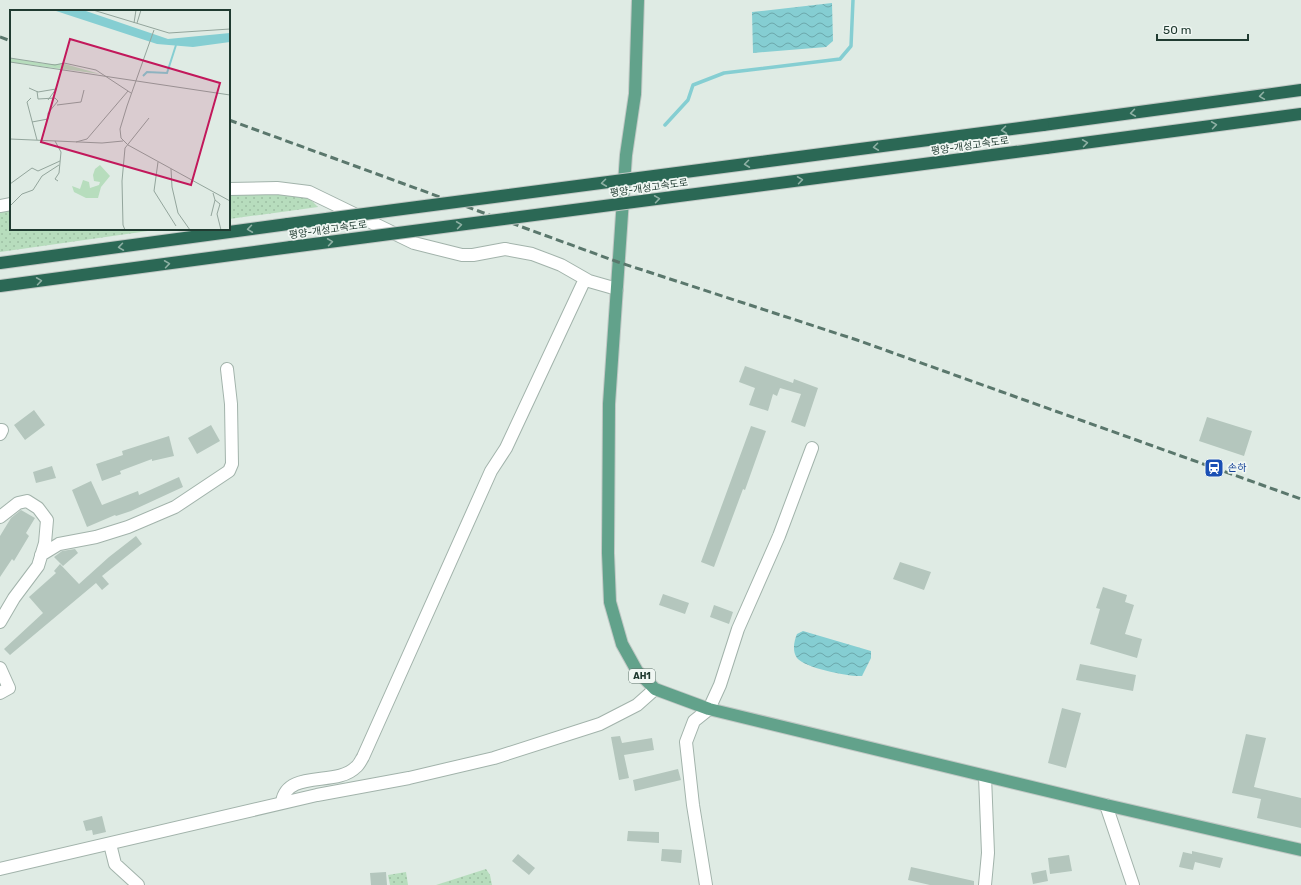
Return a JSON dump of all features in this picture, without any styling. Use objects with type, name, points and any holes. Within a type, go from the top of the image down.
[{"type":"highway","name":"평양-개성고속도로","points":[[0,263],[1301,90]]},
{"type":"highway","name":"평양-개성고속도로","points":[[0,286],[1301,114]]},
{"type":"main road","name":"AH1","points":[[638,0],[635,94],[626,155],[609,404],[608,553],[610,602],[622,644],[637,671],[655,689],[709,709],[1106,805],[1301,850]]},
{"type":"street","points":[[230,189],[277,188],[309,192],[414,244],[462,255],[473,255],[504,249],[532,254],[561,265],[585,279],[617,289]]},
{"type":"street","points":[[0,206],[10,204]]},
{"type":"street","points":[[282,802],[283,796],[291,785],[348,773],[357,767],[363,757],[491,471],[506,448],[585,279]]},
{"type":"street","points":[[41,555],[59,544],[96,537],[128,527],[175,507],[229,471],[232,464],[231,404],[227,369]]},
{"type":"street","points":[[0,430],[2,430],[0,434]]},
{"type":"street","points":[[706,885],[693,805],[686,742],[694,722],[709,709],[720,685],[738,629],[779,536],[812,448]]},
{"type":"street","points":[[0,517],[18,503],[27,501],[38,508],[47,520],[46,542],[38,566],[14,598],[0,622]]},
{"type":"street","points":[[0,668],[9,688],[0,693]]},
{"type":"street","points":[[0,869],[282,802],[409,778],[494,758],[600,724],[637,705],[655,689]]},
{"type":"street","points":[[985,776],[988,853],[985,885]]},
{"type":"street","points":[[1106,805],[1133,885]]},
{"type":"street","points":[[110,844],[115,864],[138,885]]},
{"type":"green space","points":[[269,192],[308,197],[318,207],[230,219],[230,193]]},
{"type":"green space","points":[[10,208],[10,230],[155,230],[0,252],[0,212]]},
{"type":"green space","points":[[486,869],[490,875],[492,885],[436,885]]},
{"type":"green space","points":[[406,872],[408,885],[390,885],[388,875]]},
{"type":"water","points":[[832,3],[833,41],[826,47],[753,53],[752,12]]},
{"type":"water","points":[[803,631],[871,651],[871,658],[862,676],[828,671],[802,662],[795,655],[794,646],[797,634]]},
{"type":"building","points":[[745,366],[793,383],[794,379],[818,388],[805,427],[791,422],[801,394],[780,388],[777,396],[773,394],[768,411],[749,405],[755,388],[739,382]]},
{"type":"building","points":[[34,410],[45,425],[25,440],[14,425]]},
{"type":"building","points":[[1207,417],[1252,431],[1244,456],[1199,441]]},
{"type":"building","points":[[211,425],[220,441],[197,454],[188,438]]},
{"type":"building","points":[[751,426],[766,431],[745,490],[743,489],[714,567],[701,562]]},
{"type":"building","points":[[169,436],[174,456],[152,461],[152,459],[120,471],[121,474],[102,481],[96,464],[123,455],[122,451]]},
{"type":"building","points":[[52,466],[56,478],[36,483],[33,472]]},
{"type":"building","points":[[179,477],[183,487],[131,511],[116,516],[115,515],[87,527],[72,490],[91,481],[102,505],[138,491],[139,495]]},
{"type":"building","points":[[21,510],[35,518],[26,533],[29,536],[14,561],[12,559],[0,577],[0,536],[11,518]]},
{"type":"building","points":[[136,536],[142,544],[102,576],[109,584],[102,590],[96,583],[10,655],[4,649],[43,613],[29,597],[56,573],[54,571],[60,564],[79,584],[109,557]]},
{"type":"building","points":[[75,549],[78,553],[63,566],[54,557],[62,551]]},
{"type":"building","points":[[900,562],[931,572],[924,590],[893,579]]},
{"type":"building","points":[[1103,587],[1127,595],[1125,602],[1134,605],[1125,634],[1142,639],[1137,658],[1090,644],[1100,609],[1096,608]]},
{"type":"building","points":[[663,594],[689,603],[685,614],[659,605]]},
{"type":"building","points":[[714,605],[733,612],[729,624],[710,617]]},
{"type":"building","points":[[1080,664],[1136,675],[1133,691],[1076,680]]},
{"type":"building","points":[[1062,708],[1081,713],[1066,768],[1048,763]]},
{"type":"building","points":[[1246,734],[1266,738],[1254,787],[1301,798],[1301,828],[1257,818],[1261,799],[1232,793]]},
{"type":"building","points":[[620,736],[622,743],[652,738],[654,750],[624,755],[629,778],[619,780],[611,737]]},
{"type":"building","points":[[678,769],[681,780],[635,791],[633,780]]},
{"type":"building","points":[[102,816],[106,832],[93,835],[92,830],[86,831],[83,821]]},
{"type":"building","points":[[628,831],[659,832],[659,843],[627,841]]},
{"type":"building","points":[[662,849],[682,850],[681,863],[661,861]]},
{"type":"building","points":[[1192,851],[1223,858],[1220,868],[1195,862],[1193,870],[1179,867],[1183,852],[1192,854]]},
{"type":"building","points":[[518,854],[535,868],[529,875],[512,861]]},
{"type":"building","points":[[1069,855],[1072,871],[1050,874],[1048,858]]},
{"type":"building","points":[[911,867],[974,881],[974,885],[930,885],[908,880]]},
{"type":"building","points":[[1046,870],[1048,881],[1033,884],[1031,873]]},
{"type":"building","points":[[386,872],[387,885],[371,885],[370,873]]},
{"type":"waterway","points":[[665,125],[688,100],[693,85],[724,73],[840,59],[851,46],[853,0]]},
{"type":"railway","points":[[0,37],[10,41]]},
{"type":"railway","points":[[230,120],[618,262],[857,340],[1301,499]]},
{"type":"place","name":"손하","points":[[1214,468]]}]
